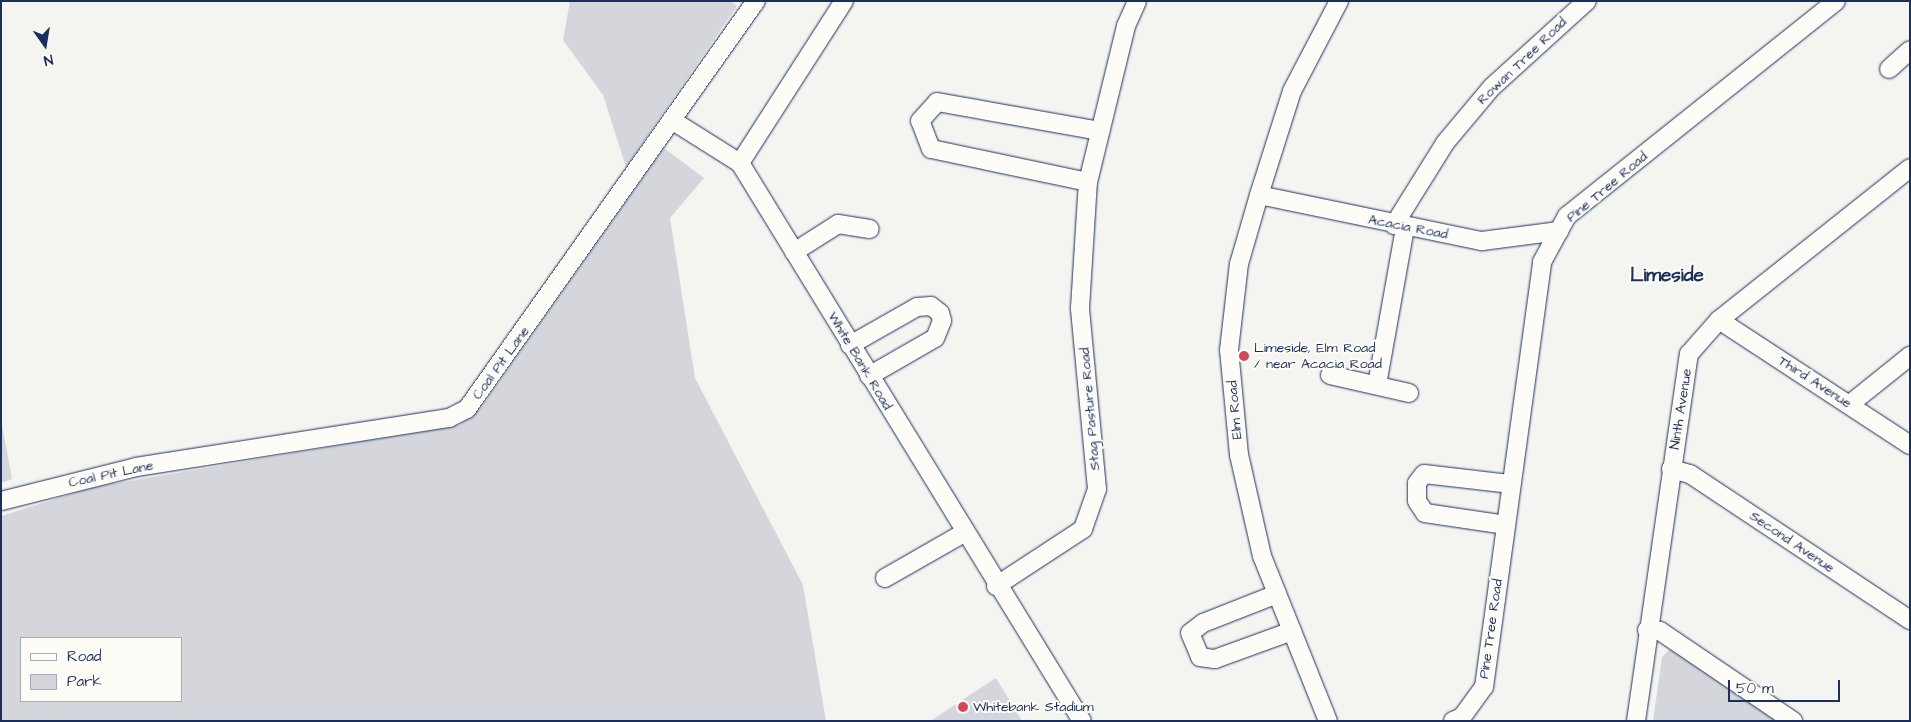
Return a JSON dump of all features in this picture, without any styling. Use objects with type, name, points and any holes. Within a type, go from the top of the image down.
[{"type":"street","name":"Coal Pit Lane","points":[[1,501],[136,467],[343,437],[449,418],[467,409],[756,1]]},
{"type":"street","points":[[672,121],[740,163],[844,1]]},
{"type":"street","name":"Stag Pasture Road","points":[[996,586],[1083,528],[1097,489],[1080,308],[1088,182],[1100,131],[1137,1]]},
{"type":"street","name":"Elm Road","points":[[1328,721],[1262,556],[1239,455],[1230,350],[1239,264],[1259,195],[1292,91],[1339,1]]},
{"type":"street","name":"Rowan Tree Road","points":[[1400,226],[1444,143],[1492,87],[1587,1]]},
{"type":"street","name":"Pine Tree Road","points":[[1453,721],[1462,717],[1484,687],[1542,262],[1567,216],[1836,1]]},
{"type":"street","points":[[1888,69],[1910,50]]},
{"type":"street","points":[[1088,182],[931,150],[920,121],[937,102],[1100,131]]},
{"type":"street","name":"White Bank Road","points":[[740,163],[996,586],[1082,721]]},
{"type":"street","name":"Ninth Avenue","points":[[1636,721],[1689,354],[1719,320],[1910,168]]},
{"type":"street","name":"Acacia Road","points":[[1259,195],[1400,226],[1482,241],[1559,231]]},
{"type":"street","points":[[794,252],[838,224],[870,229]]},
{"type":"street","points":[[1377,385],[1400,226]]},
{"type":"street","points":[[850,345],[917,307],[932,306],[940,312],[942,321],[935,338],[868,376]]},
{"type":"street","name":"Third Avenue","points":[[1719,320],[1910,445]]},
{"type":"street","points":[[1850,404],[1910,356]]},
{"type":"street","points":[[1330,375],[1409,393]]},
{"type":"street","name":"Second Avenue","points":[[1671,470],[1690,474],[1910,620]]},
{"type":"street","points":[[1506,525],[1425,513],[1417,501],[1417,483],[1424,474],[1511,484]]},
{"type":"street","points":[[885,578],[964,533]]},
{"type":"street","points":[[1277,594],[1203,623],[1190,633],[1200,657],[1215,659],[1292,631]]},
{"type":"street","points":[[1648,630],[1660,631],[1793,721]]},
{"type":"green space","points":[[570,1],[731,1],[737,6],[626,167],[603,95],[563,40]]},
{"type":"green space","points":[[664,148],[704,178],[670,218],[695,378],[803,585],[826,721],[1,721],[1,516],[94,487],[459,425],[480,409]]},
{"type":"green space","points":[[1,419],[12,479],[1,483]]},
{"type":"green space","points":[[1672,647],[1779,721],[1653,721],[1662,657]]},
{"type":"green space","points":[[996,678],[1022,721],[930,721]]},
{"type":"place","name":"Limeside, Elm Road / near Acacia Road","points":[[1244,356]]},
{"type":"place","name":"Whitebank Stadium","points":[[963,707]]},
{"type":"district","name":"Limeside","points":[[1667,276]]}]
